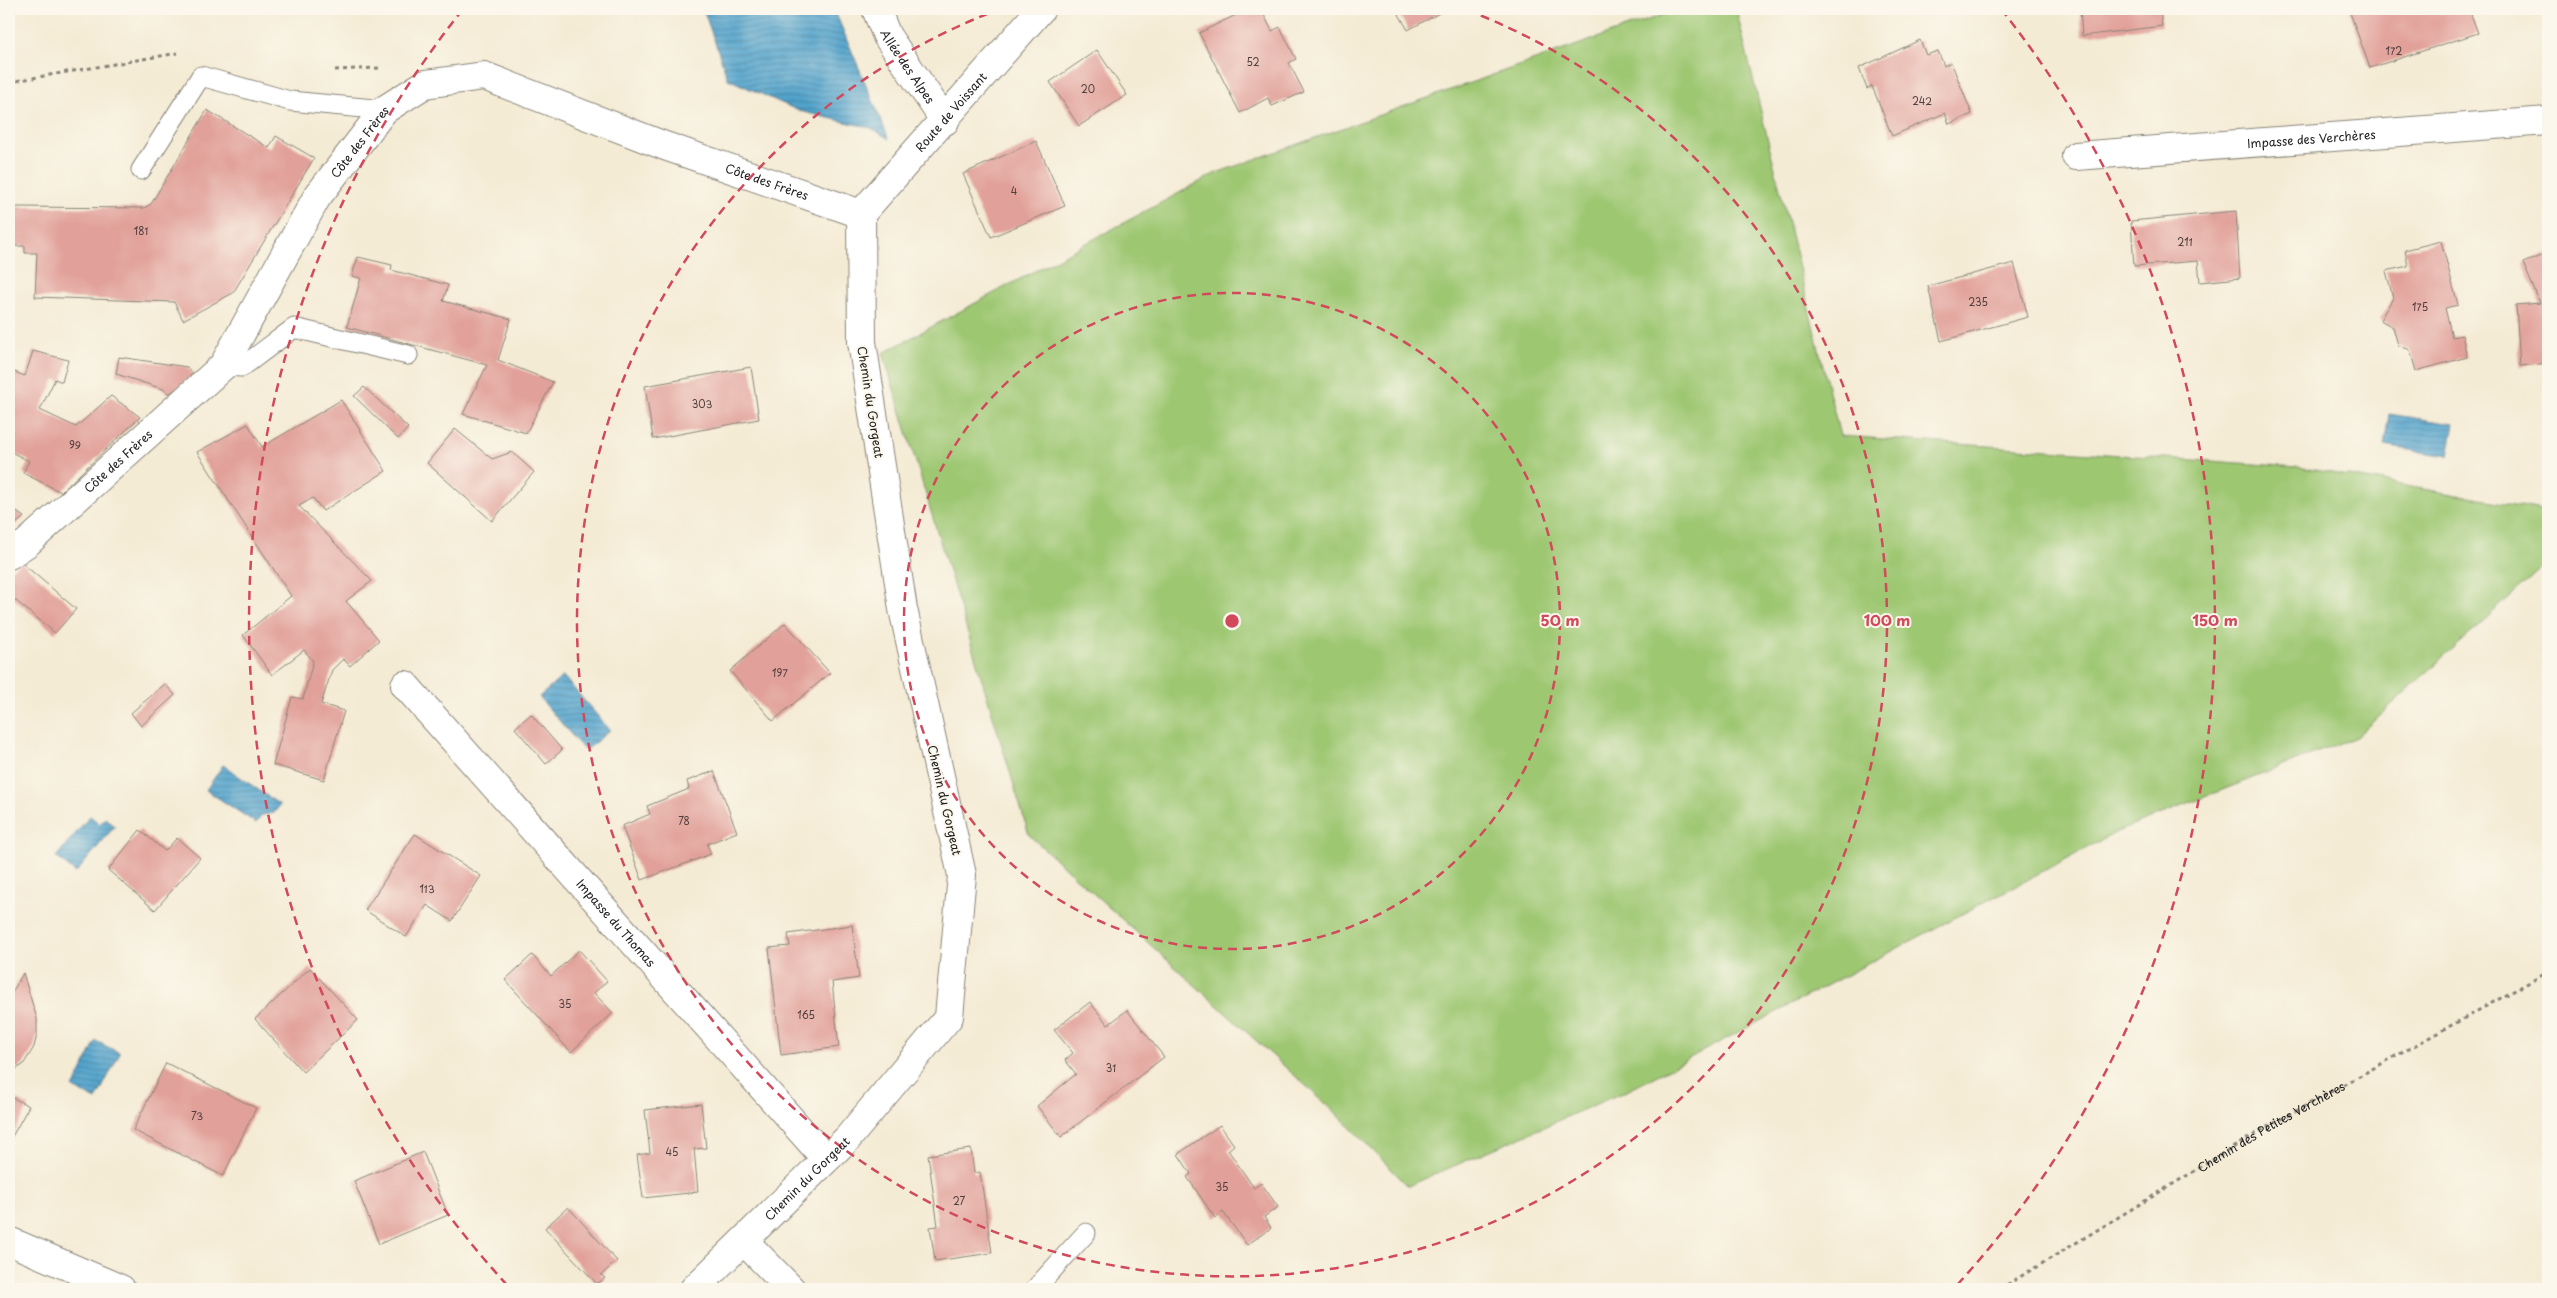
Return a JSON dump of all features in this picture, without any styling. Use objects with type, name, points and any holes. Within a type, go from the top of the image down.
[{"type":"street","name":"Allée des Alpes","points":[[876,9],[887,36],[945,121]]},
{"type":"street","name":"Route de Voissant","points":[[861,214],[945,121],[1041,9]]},
{"type":"street","name":"Côte des Frères","points":[[9,555],[27,543],[223,366],[317,197],[384,110],[425,84],[484,76],[665,146],[861,214]]},
{"type":"street","name":"Impasse des Verchères","points":[[2076,156],[2548,121]]},
{"type":"street","name":"Chemin du Gorgeat","points":[[694,1289],[847,1140],[950,1017],[962,875],[898,579],[862,342],[861,214]]},
{"type":"street","name":"Impasse du Thomas","points":[[405,684],[826,1159]]},
{"type":"street","points":[[9,1241],[121,1289]]},
{"type":"street","points":[[744,1241],[791,1289]]},
{"type":"lane","points":[[141,170],[201,76],[290,101],[384,110]]},
{"type":"lane","points":[[223,366],[242,367],[294,328],[408,355]]},
{"type":"lane","points":[[1035,1289],[1086,1233]]},
{"type":"path","name":"Chemin des Petites Verchères","points":[[2000,1289],[2267,1127],[2548,972]]},
{"type":"green space","points":[[1679,9],[1736,9],[1840,436],[2298,467],[2548,511],[2548,562],[2356,737],[2119,831],[1633,1088],[1408,1186],[1336,1113],[1029,835],[883,353],[1216,173]]},
{"type":"water","points":[[703,9],[834,9],[889,139],[871,128],[799,111],[728,79]]},
{"type":"water","points":[[2389,414],[2454,424],[2448,456],[2384,446]]},
{"type":"water","points":[[563,676],[610,730],[585,751],[539,697]]},
{"type":"water","points":[[223,765],[280,805],[274,813],[262,815],[256,823],[206,790]]},
{"type":"water","points":[[90,816],[100,824],[105,818],[115,826],[76,873],[56,857]]},
{"type":"water","points":[[96,1041],[120,1053],[96,1100],[73,1088]]},
{"type":"building","points":[[1248,9],[1261,9],[1272,31],[1280,27],[1296,59],[1289,63],[1304,92],[1272,106],[1268,98],[1240,113],[1199,33]]},
{"type":"building","points":[[1396,9],[1441,9],[1443,11],[1408,30]]},
{"type":"building","points":[[2080,9],[2160,9],[2162,26],[2082,36]]},
{"type":"building","points":[[2469,9],[2478,33],[2370,68],[2349,10]]},
{"type":"building","points":[[1920,40],[1926,55],[1938,51],[1944,66],[1951,62],[1972,114],[1949,124],[1945,113],[1892,136],[1872,86],[1867,89],[1859,68]]},
{"type":"building","points":[[1097,50],[1127,95],[1079,126],[1050,82]]},
{"type":"building","points":[[207,110],[269,148],[276,136],[314,158],[233,293],[183,320],[174,302],[35,297],[37,253],[25,253],[25,246],[10,246],[11,213],[17,207],[144,208],[151,204]]},
{"type":"building","points":[[1036,141],[1065,206],[991,237],[963,174]]},
{"type":"building","points":[[2236,211],[2240,278],[2200,282],[2198,261],[2134,266],[2131,221]]},
{"type":"building","points":[[2441,241],[2458,305],[2445,308],[2452,337],[2462,335],[2467,357],[2416,371],[2410,350],[2398,345],[2393,327],[2380,320],[2393,298],[2386,271],[2408,266],[2405,250]]},
{"type":"building","points":[[2548,253],[2548,363],[2520,366],[2516,305],[2540,303],[2523,263]]},
{"type":"building","points":[[358,257],[392,265],[391,270],[448,285],[443,301],[511,319],[498,360],[553,382],[526,433],[463,414],[487,365],[347,327],[361,278],[352,276]]},
{"type":"building","points":[[2014,263],[2028,317],[1941,341],[1928,286]]},
{"type":"building","points":[[33,351],[68,360],[62,382],[55,379],[40,410],[76,427],[111,396],[140,417],[61,492],[23,473],[29,461],[9,451],[9,370],[25,376]]},
{"type":"building","points":[[119,357],[187,367],[194,375],[169,394],[163,389],[116,374]]},
{"type":"building","points":[[751,367],[759,419],[653,439],[645,386]]},
{"type":"building","points":[[364,387],[408,428],[398,439],[354,396]]},
{"type":"building","points":[[341,400],[386,471],[323,511],[313,498],[299,506],[372,581],[346,601],[379,640],[350,666],[343,659],[332,670],[321,704],[344,711],[324,780],[273,765],[292,697],[303,699],[313,661],[304,650],[272,675],[243,635],[291,596],[197,452],[248,424],[262,447]]},
{"type":"building","points":[[455,429],[492,459],[512,452],[534,472],[492,521],[427,463]]},
{"type":"building","points":[[9,507],[24,517],[9,530]]},
{"type":"building","points":[[21,562],[76,609],[55,633],[9,595],[9,571]]},
{"type":"building","points":[[785,623],[830,673],[773,721],[730,671]]},
{"type":"building","points":[[165,684],[175,695],[141,726],[131,713]]},
{"type":"building","points":[[531,714],[562,750],[546,764],[515,728]]},
{"type":"building","points":[[714,771],[737,832],[707,844],[711,854],[642,880],[622,826],[650,814],[647,806],[689,789],[687,781]]},
{"type":"building","points":[[140,830],[165,851],[177,838],[200,858],[155,910],[108,870]]},
{"type":"building","points":[[415,834],[481,876],[452,921],[427,905],[406,937],[365,910]]},
{"type":"building","points":[[852,925],[859,978],[832,982],[839,1047],[781,1055],[769,948],[790,946],[788,934]]},
{"type":"building","points":[[579,950],[607,981],[594,993],[613,1013],[571,1052],[505,980],[532,955],[551,976]]},
{"type":"building","points":[[310,968],[358,1020],[303,1072],[255,1019]]},
{"type":"building","points":[[23,973],[37,1019],[37,1034],[34,1047],[23,1065],[9,1073],[9,998]]},
{"type":"building","points":[[1090,1002],[1108,1025],[1127,1010],[1164,1057],[1061,1137],[1037,1106],[1076,1074],[1065,1060],[1073,1053],[1054,1030]]},
{"type":"building","points":[[166,1063],[256,1108],[223,1176],[133,1130]]},
{"type":"building","points":[[9,1096],[29,1106],[9,1142]]},
{"type":"building","points":[[701,1104],[706,1148],[694,1149],[698,1192],[643,1198],[637,1155],[650,1153],[645,1110]]},
{"type":"building","points":[[1220,1125],[1234,1145],[1228,1150],[1254,1188],[1261,1183],[1278,1207],[1264,1217],[1271,1228],[1247,1245],[1223,1212],[1215,1218],[1187,1177],[1191,1174],[1178,1154]]},
{"type":"building","points":[[971,1149],[974,1173],[980,1172],[992,1253],[935,1261],[930,1227],[938,1226],[928,1155]]},
{"type":"building","points":[[423,1152],[448,1215],[379,1244],[354,1181]]},
{"type":"building","points":[[568,1207],[617,1261],[601,1275],[605,1278],[597,1284],[545,1228]]}]
